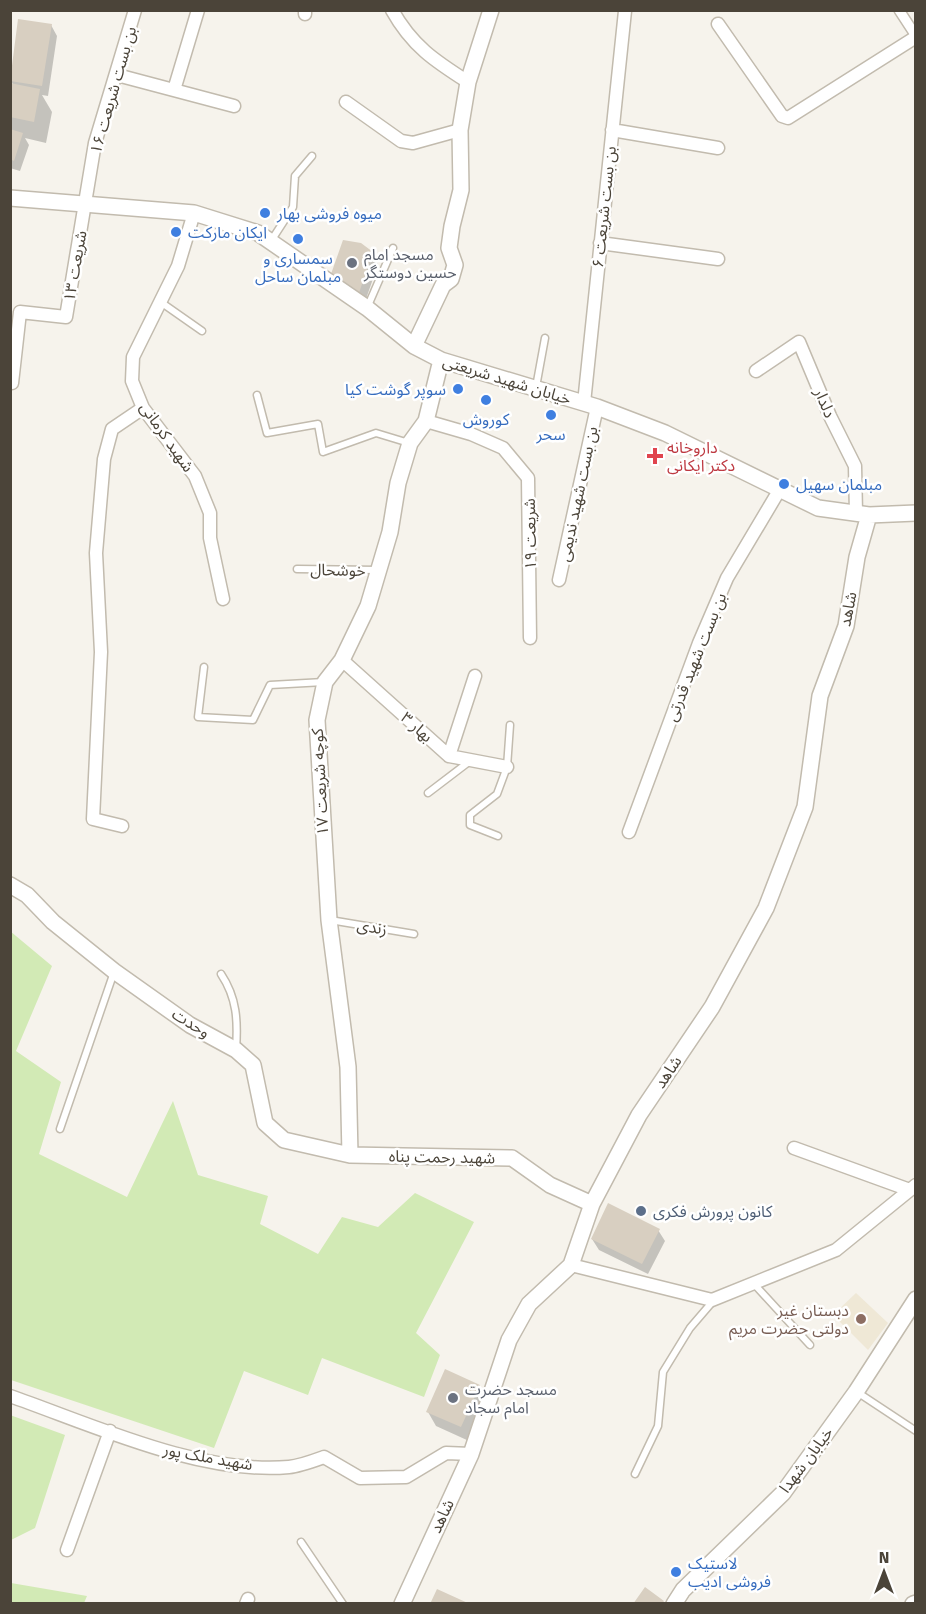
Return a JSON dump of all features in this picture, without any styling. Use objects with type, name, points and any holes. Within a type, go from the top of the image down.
[{"type":"street","name":"بن بست شریعت ۱۶","points":[[85,206],[95,143],[135,10]]},
{"type":"street","points":[[174,90],[198,10]]},
{"type":"street","points":[[392,10],[405,33],[429,57],[468,82]]},
{"type":"street","points":[[414,346],[443,285],[451,279],[455,265],[449,248],[452,226],[462,190],[460,130],[468,82],[491,10]]},
{"type":"street","points":[[718,24],[782,116],[788,118],[915,37],[899,10]]},
{"type":"street","name":"بن بست شریعت ۶","points":[[590,405],[600,243],[625,11]]},
{"type":"street","points":[[117,75],[234,106]]},
{"type":"street","points":[[346,102],[401,141],[413,143],[460,130]]},
{"type":"street","points":[[612,130],[718,148]]},
{"type":"street","name":"خیابان شهید شریعتی","points":[[10,198],[85,206],[194,213],[258,233],[367,308],[414,346],[441,360],[590,405],[665,434],[818,508],[862,514],[915,513]]},
{"type":"street","name":"شریعت ۱۳","points":[[12,383],[20,312],[66,317],[85,206]]},
{"type":"street","name":"شهید کرمانی","points":[[194,213],[178,266],[162,303],[133,357],[132,381],[143,408],[195,476],[210,513],[210,538],[223,598]]},
{"type":"street","points":[[600,243],[718,259]]},
{"type":"street","name":"دلدار","points":[[756,371],[799,342],[830,416],[855,466],[862,514]]},
{"type":"street","name":"کوچه شریعت ۱۷","points":[[350,1155],[348,1067],[330,920],[317,720],[325,682],[342,660],[368,606],[410,443],[426,421],[441,360]]},
{"type":"street","name":"بن بست شهید ندیمی","points":[[559,580],[590,405]]},
{"type":"street","points":[[122,826],[93,819],[101,652],[96,553],[104,459],[112,429],[143,408]]},
{"type":"street","name":"شریعت ۱۹","points":[[426,421],[471,434],[502,448],[528,478],[530,638]]},
{"type":"street","name":"بن بست شهید قدرتی","points":[[629,832],[699,643],[723,589],[780,489]]},
{"type":"street","name":"شاهد","points":[[402,1604],[471,1454],[509,1340],[529,1304],[571,1265],[592,1204],[639,1115],[712,1007],[766,908],[805,807],[820,696],[846,626],[862,514]]},
{"type":"street","name":"بهار ۳","points":[[342,660],[449,756]]},
{"type":"street","points":[[475,676],[449,756],[507,767]]},
{"type":"street","name":"وحدت","points":[[10,885],[27,895],[53,922],[114,971],[190,1025],[236,1050],[253,1065],[265,1123],[284,1140],[350,1155]]},
{"type":"street","points":[[794,1148],[911,1187]]},
{"type":"street","name":"شهید رحمت پناه","points":[[350,1155],[512,1158],[550,1185],[592,1204]]},
{"type":"street","points":[[571,1265],[714,1299],[754,1285],[836,1250],[911,1187]]},
{"type":"street","name":"خیابان شهدا","points":[[674,1604],[783,1493],[856,1392],[915,1299]]},
{"type":"street","name":"شهید ملک پور","points":[[10,1396],[170,1453],[240,1466],[290,1467],[324,1457],[360,1478],[406,1478],[446,1453],[471,1454]]},
{"type":"street","points":[[67,1550],[110,1431]]},
{"type":"lane","points":[[271,242],[293,207],[295,176],[312,156]]},
{"type":"lane","points":[[367,308],[393,248]]},
{"type":"lane","points":[[162,303],[202,331]]},
{"type":"lane","points":[[535,390],[545,338]]},
{"type":"lane","points":[[257,395],[267,433],[318,424],[323,452],[376,434],[410,443]]},
{"type":"lane","name":"خوشحال","points":[[297,569],[379,570]]},
{"type":"lane","points":[[204,667],[198,717],[253,720],[270,685],[325,682]]},
{"type":"lane","points":[[498,836],[470,825],[470,815],[497,794],[507,767],[510,725]]},
{"type":"lane","points":[[428,793],[473,759]]},
{"type":"lane","name":"زندی","points":[[330,920],[414,934]]},
{"type":"lane","points":[[60,1129],[114,971]]},
{"type":"lane","points":[[220,974],[232,991],[237,1027],[236,1050]]},
{"type":"lane","points":[[754,1285],[810,1345]]},
{"type":"lane","points":[[635,1474],[658,1426],[663,1372],[690,1328],[714,1299]]},
{"type":"lane","points":[[856,1392],[915,1431]]},
{"type":"lane","points":[[301,1542],[343,1604]]},
{"type":"shaded area","name":"دبستان غیر دولتی حضرت مریم","points":[[856,1293],[888,1323],[868,1350],[833,1315]]},
{"type":"green space","points":[[10,931],[52,966],[16,1051],[61,1082],[39,1154],[127,1197],[173,1101],[198,1175],[268,1196],[260,1224],[318,1254],[342,1217],[378,1227],[415,1193],[474,1222],[416,1333],[440,1355],[424,1397],[322,1358],[308,1395],[244,1371],[214,1448],[11,1380]]},
{"type":"green space","points":[[10,1415],[65,1435],[35,1528],[11,1540]]},
{"type":"green space","points":[[11,1583],[87,1596],[84,1603],[11,1603]]},
{"type":"building","points":[[18,19],[52,24],[42,86],[10,81]]},
{"type":"building","points":[[10,83],[40,89],[34,122],[10,117]]},
{"type":"building","points":[[10,129],[23,133],[14,161],[10,159]]},
{"type":"building","name":"مسجد امام حسین دوستگر","points":[[343,240],[361,243],[373,252],[359,293],[331,274]]},
{"type":"building","points":[[608,1203],[660,1229],[642,1264],[591,1239]]},
{"type":"building","name":"مسجد حضرت امام سجاد","points":[[445,1369],[480,1385],[461,1427],[426,1412]]},
{"type":"building","points":[[645,1587],[664,1601],[662,1604],[633,1604]]},
{"type":"building","points":[[437,1589],[470,1604],[430,1604]]},
{"type":"place","name":"میوه فروشی بهار","points":[[265,213]]},
{"type":"place","name":"ایکان مارکت","points":[[176,232]]},
{"type":"place","name":"سمساری و مبلمان ساحل","points":[[298,239]]},
{"type":"place","name":"مسجد امام حسین دوستگر","points":[[352,263]]},
{"type":"place","name":"سوپر گوشت کیا","points":[[458,389]]},
{"type":"place","name":"کوروش","points":[[486,400]]},
{"type":"place","name":"سحر","points":[[551,415]]},
{"type":"place","name":"داروخانه دکتر ایکانی","points":[[655,456]]},
{"type":"place","name":"مبلمان سهیل","points":[[784,484]]},
{"type":"place","name":"کانون پرورش فکری","points":[[641,1211]]},
{"type":"place","name":"دبستان غیر دولتی حضرت مریم","points":[[861,1319]]},
{"type":"place","name":"مسجد حضرت امام سجاد","points":[[453,1398]]},
{"type":"place","name":"لاستیک فروشی ادیب","points":[[676,1572]]}]
